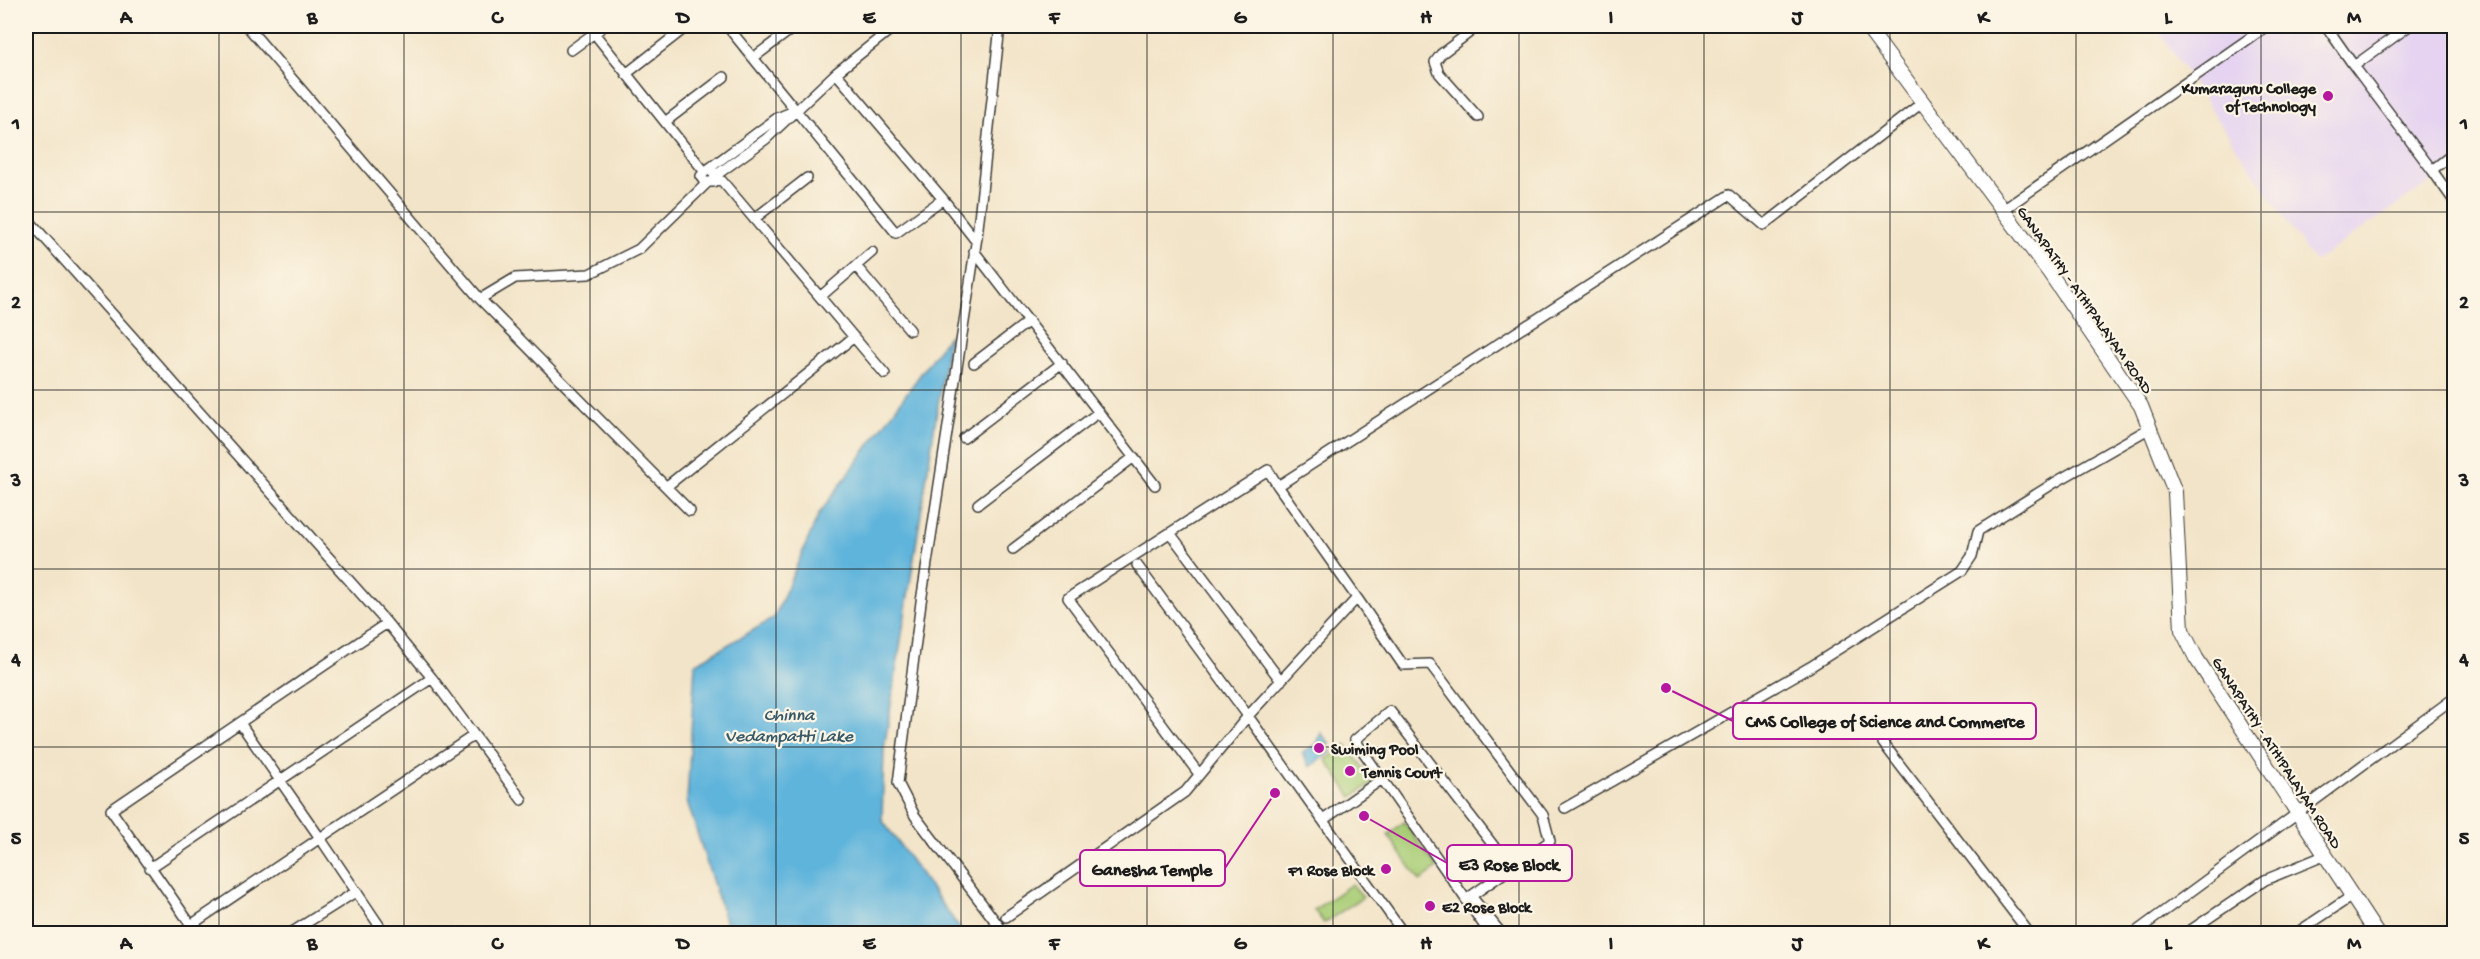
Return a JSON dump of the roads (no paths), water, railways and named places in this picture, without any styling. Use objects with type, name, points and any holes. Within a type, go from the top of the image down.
[{"type":"main road","name":"GANAPATHY - ATHIPALAYAM ROAD","points":[[1866,26],[2003,210],[2111,361],[2140,406],[2175,492],[2182,630],[2196,658],[2377,933]]},
{"type":"street","points":[[247,26],[480,298],[690,510]]},
{"type":"street","points":[[571,50],[604,26]]},
{"type":"street","points":[[727,26],[896,233],[943,199]]},
{"type":"street","points":[[753,58],[796,26]]},
{"type":"street","points":[[480,298],[515,278],[589,274],[639,249],[712,180],[766,139],[836,72],[895,26]]},
{"type":"street","points":[[1000,26],[975,246],[921,602],[898,783],[915,816],[1005,933]]},
{"type":"street","points":[[1478,26],[1441,54],[1435,62],[1438,73],[1478,117]]},
{"type":"street","points":[[2003,210],[2267,26]]},
{"type":"street","points":[[2326,26],[2454,201]]},
{"type":"street","points":[[2354,66],[2409,26]]},
{"type":"street","points":[[626,74],[685,28]]},
{"type":"street","points":[[594,33],[706,170]]},
{"type":"street","points":[[836,72],[943,199],[1029,321],[1155,485]]},
{"type":"street","points":[[665,122],[724,77]]},
{"type":"street","points":[[1278,486],[1729,195],[1764,225],[1923,102]]},
{"type":"street","points":[[796,110],[777,118],[701,176],[722,181],[885,374]]},
{"type":"street","points":[[2432,170],[2454,153]]},
{"type":"street","points":[[754,219],[807,178]]},
{"type":"street","points":[[26,217],[387,623],[432,678],[522,800]]},
{"type":"street","points":[[820,297],[872,252]]},
{"type":"street","points":[[856,266],[910,330]]},
{"type":"street","points":[[974,363],[1029,321]]},
{"type":"street","points":[[667,486],[854,338]]},
{"type":"street","points":[[964,438],[1062,363]]},
{"type":"street","points":[[978,504],[1099,412]]},
{"type":"street","points":[[1565,808],[1810,667],[1962,571],[1972,556],[1978,531],[2150,428]]},
{"type":"street","points":[[1013,549],[1134,457]]},
{"type":"street","points":[[1199,774],[1068,598],[1268,470],[1403,665],[1430,664],[1543,815],[1550,841],[1471,896],[1502,933]]},
{"type":"street","points":[[1170,533],[1281,681]]},
{"type":"street","points":[[1137,565],[1404,933]]},
{"type":"street","points":[[1006,917],[1185,792],[1248,716],[1357,598]]},
{"type":"street","points":[[387,623],[111,810],[194,929],[320,838],[473,736]]},
{"type":"street","points":[[150,868],[432,678]]},
{"type":"street","points":[[2133,933],[2454,698]]},
{"type":"street","points":[[1490,933],[1355,740],[1390,711],[1496,849]]},
{"type":"street","points":[[240,723],[385,933]]},
{"type":"street","points":[[1883,743],[2030,933]]},
{"type":"street","points":[[1323,820],[1382,779]]},
{"type":"street","points":[[2185,933],[2265,880],[2326,855]]},
{"type":"street","points":[[289,933],[357,891]]},
{"type":"street","points":[[2295,933],[2352,896]]},
{"type":"water","name":"Chinna Vedampatti Lake","points":[[949,335],[884,749],[882,820],[963,933],[729,933],[687,801],[695,664],[774,618],[819,514]]},
{"type":"water","name":"Swiming Pool","points":[[1321,733],[1330,744],[1325,745],[1331,752],[1310,767],[1302,753],[1317,743]]},
{"type":"place","name":"Kumaraguru College of Technology","points":[[2328,96]]},
{"type":"place","name":"CMS College of Science and Commerce","points":[[1666,688]]},
{"type":"place","name":"Swiming Pool","points":[[1319,748]]},
{"type":"place","name":"Tennis Court","points":[[1350,771]]},
{"type":"place","name":"Ganesha Temple","points":[[1275,793]]},
{"type":"place","name":"E3 Rose Block","points":[[1364,816]]},
{"type":"place","name":"F1 Rose Block","points":[[1386,869]]},
{"type":"place","name":"E2 Rose Block","points":[[1430,906]]}]
